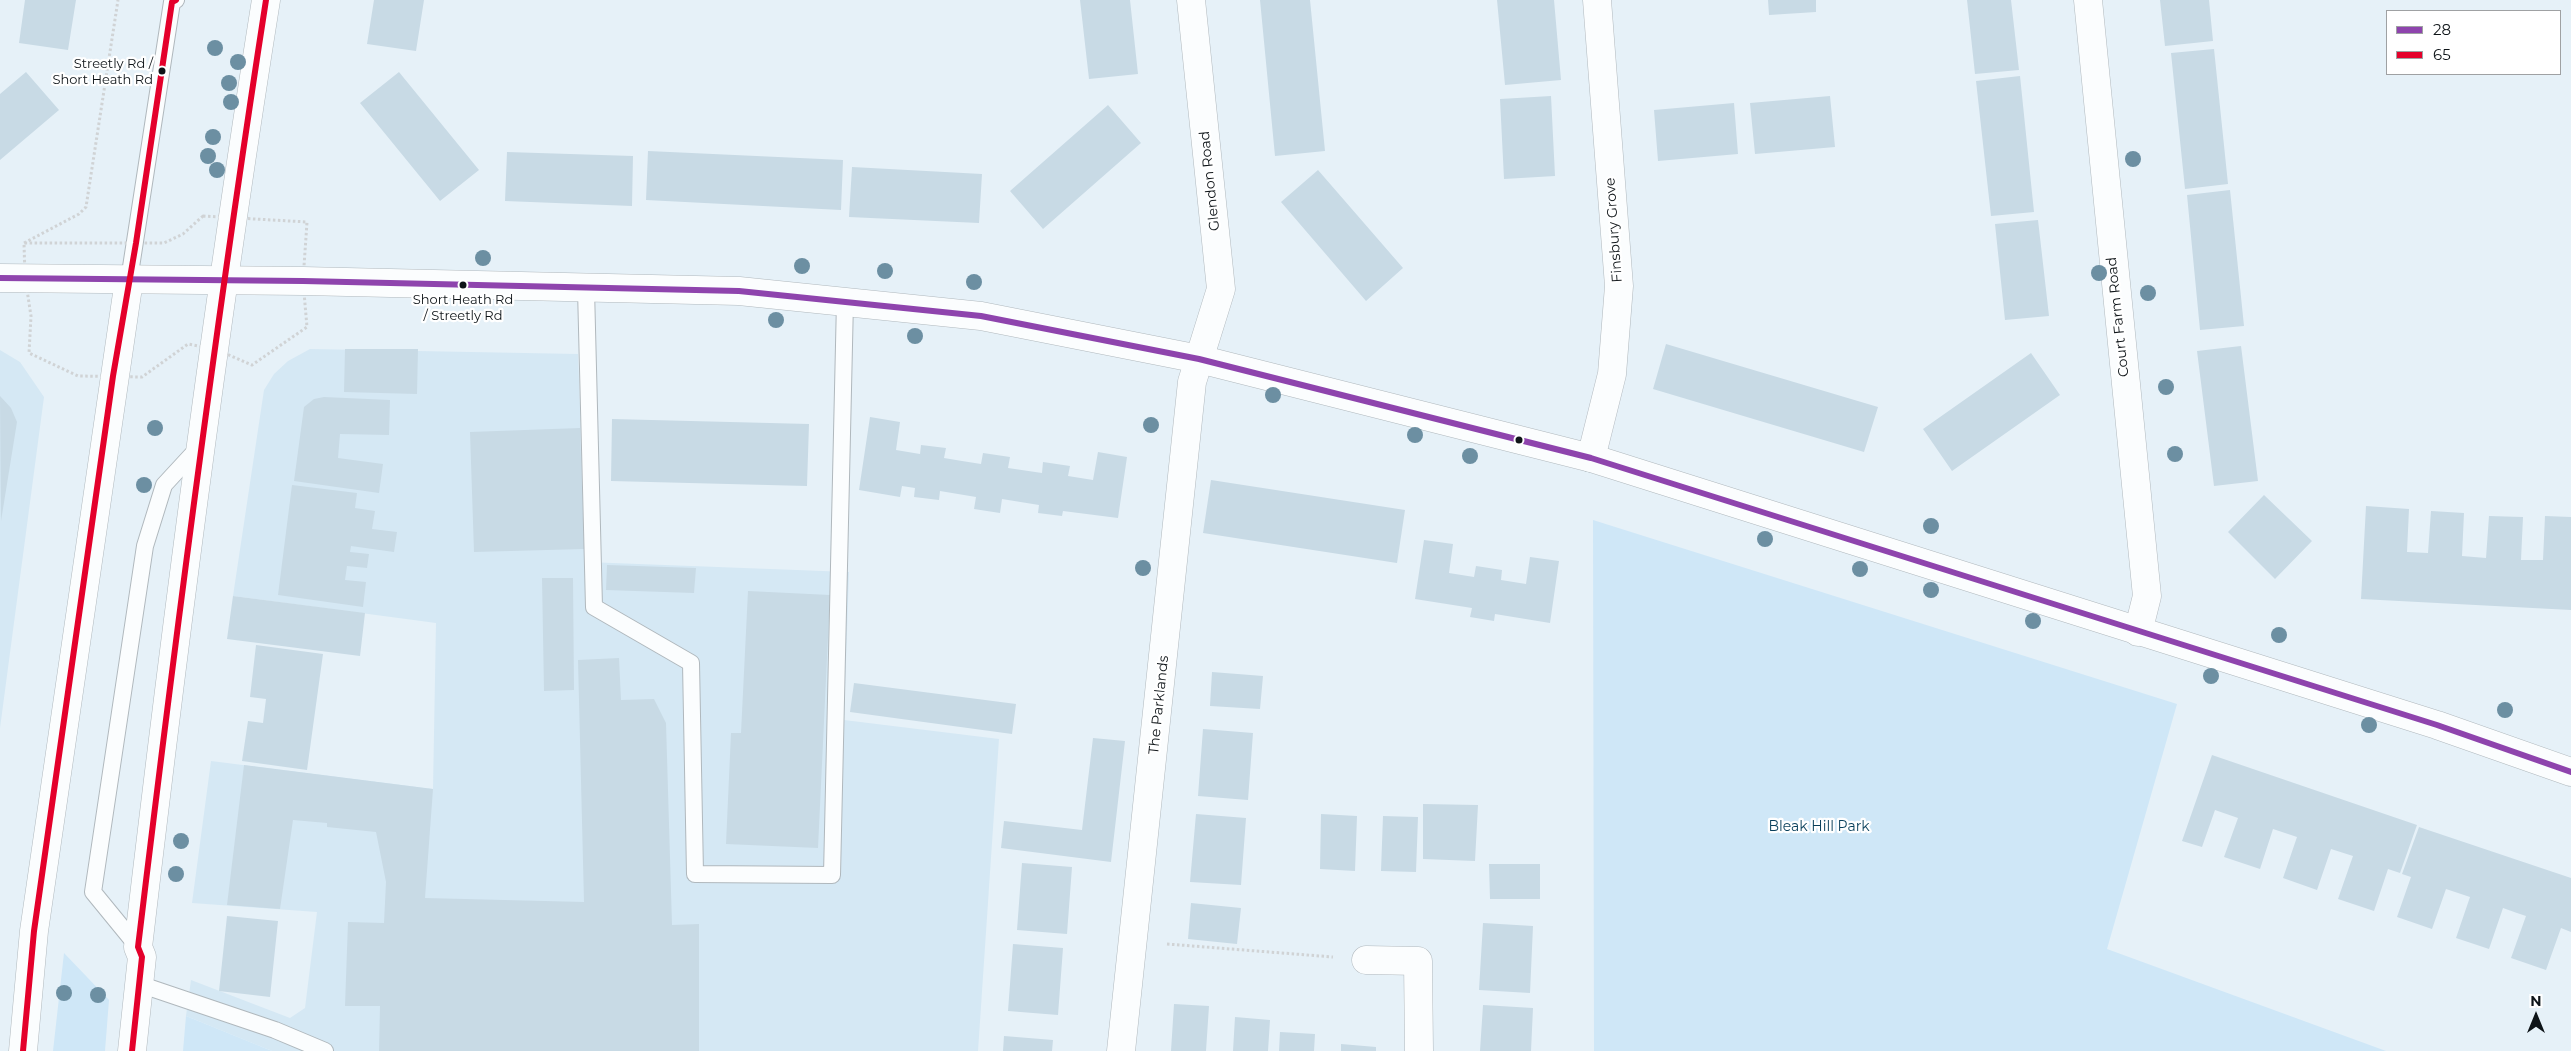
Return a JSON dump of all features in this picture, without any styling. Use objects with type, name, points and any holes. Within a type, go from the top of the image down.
[{"type":"street","points":[[132,1051],[142,957],[138,947],[169,679],[263,0]]},
{"type":"street","name":"Glendon Road","points":[[1191,0],[1221,289],[1199,359]]},
{"type":"street","name":"Finsbury Grove","points":[[1591,458],[1612,374],[1619,286],[1597,0]]},
{"type":"street","name":"Court Farm Road","points":[[2088,0],[2147,596],[2138,632]]},
{"type":"street","points":[[0,278],[224,282],[303,281],[586,289],[739,291],[981,316],[1199,359],[1591,458],[2437,725],[2571,772]]},
{"type":"street","points":[[23,1051],[34,931],[112,383],[129,280]]},
{"type":"street","name":"The Parklands","points":[[1121,1051],[1192,382],[1199,359]]},
{"type":"street","points":[[1366,960],[1418,962],[1419,1051]]},
{"type":"lane","points":[[129,280],[172,2],[176,0]]},
{"type":"lane","points":[[586,289],[594,607],[691,664],[695,874],[832,875],[845,302]]},
{"type":"lane","points":[[138,947],[93,892],[145,546],[164,485],[203,442]]},
{"type":"lane","points":[[139,984],[275,1030],[325,1051]]},
{"type":"path","points":[[24,243],[79,214],[86,207],[118,0]]},
{"type":"path","points":[[1134,942],[1366,960]]},
{"type":"shaded area","points":[[310,349],[578,354],[586,562],[849,572],[844,720],[999,739],[978,1051],[272,1051],[186,1016],[191,980],[290,1018],[305,1008],[317,912],[192,903],[211,761],[433,789],[436,623],[233,596],[264,390],[274,374],[288,361]]},
{"type":"shaded area","points":[[0,350],[20,362],[44,397],[0,728]]},
{"type":"green space","name":"Bleak Hill Park","points":[[1593,520],[2177,704],[2107,949],[2386,1051],[1594,1051]]},
{"type":"green space","points":[[64,953],[109,1000],[105,1051],[53,1051]]},
{"type":"green space","points":[[186,1016],[272,1051],[183,1051]]},
{"type":"building","points":[[25,0],[76,0],[68,50],[19,43]]},
{"type":"building","points":[[374,0],[424,0],[416,51],[367,44]]},
{"type":"building","points":[[1080,0],[1130,0],[1138,74],[1089,79]]},
{"type":"building","points":[[1260,0],[1310,0],[1325,151],[1275,156]]},
{"type":"building","points":[[1497,0],[1554,0],[1561,80],[1505,85]]},
{"type":"building","points":[[1768,0],[1816,0],[1816,12],[1769,15]]},
{"type":"building","points":[[1967,0],[2011,0],[2019,70],[1975,74]]},
{"type":"building","points":[[2160,0],[2209,0],[2213,41],[2165,46]]},
{"type":"building","points":[[2214,49],[2228,184],[2185,189],[2171,53]]},
{"type":"building","points":[[26,72],[59,110],[0,160],[0,94]]},
{"type":"building","points":[[399,72],[479,170],[440,201],[360,103]]},
{"type":"building","points":[[2020,76],[2034,212],[1991,216],[1976,81]]},
{"type":"building","points":[[1551,96],[1555,176],[1504,179],[1500,99]]},
{"type":"building","points":[[1830,96],[1835,147],[1755,154],[1750,103]]},
{"type":"building","points":[[1734,103],[1738,154],[1658,161],[1654,110]]},
{"type":"building","points":[[1108,105],[1141,143],[1043,229],[1010,191]]},
{"type":"building","points":[[648,151],[843,160],[841,210],[646,200]]},
{"type":"building","points":[[507,152],[633,156],[632,206],[505,201]]},
{"type":"building","points":[[852,167],[982,174],[979,223],[849,217]]},
{"type":"building","points":[[1318,170],[1403,268],[1366,301],[1281,202]]},
{"type":"building","points":[[2230,190],[2244,326],[2200,330],[2187,195]]},
{"type":"building","points":[[2038,220],[2049,316],[2005,320],[1995,224]]},
{"type":"building","points":[[1666,344],[1878,407],[1864,452],[1653,389]]},
{"type":"building","points":[[2241,346],[2258,481],[2214,486],[2197,351]]},
{"type":"building","points":[[345,349],[418,349],[417,394],[344,392]]},
{"type":"building","points":[[2031,353],[2060,395],[1952,471],[1923,429]]},
{"type":"building","points":[[0,396],[11,408],[17,422],[1,521]]},
{"type":"building","points":[[324,397],[390,400],[389,435],[340,434],[338,458],[383,464],[379,493],[294,481],[304,407],[314,399]]},
{"type":"building","points":[[870,417],[900,422],[896,450],[920,454],[921,445],[946,448],[944,458],[981,464],[983,453],[1010,457],[1008,468],[1042,473],[1043,462],[1070,466],[1068,476],[1093,480],[1098,452],[1127,457],[1118,518],[1063,511],[1062,516],[1038,513],[1039,505],[1002,499],[1000,513],[974,509],[976,497],[940,491],[939,500],[914,497],[915,488],[902,486],[900,497],[859,490]]},
{"type":"building","points":[[612,419],[809,424],[807,486],[611,481]]},
{"type":"building","points":[[580,428],[584,549],[474,552],[470,432]]},
{"type":"building","points":[[1211,480],[1405,510],[1397,563],[1203,533]]},
{"type":"building","points":[[292,485],[357,493],[355,508],[375,511],[372,529],[397,532],[394,552],[351,546],[350,552],[369,554],[367,568],[347,566],[345,580],[366,582],[363,607],[278,595]]},
{"type":"building","points":[[2264,495],[2312,541],[2275,579],[2228,532]]},
{"type":"building","points":[[2366,506],[2409,509],[2407,552],[2428,553],[2431,511],[2464,513],[2462,556],[2486,558],[2489,516],[2523,517],[2521,560],[2543,560],[2545,516],[2571,517],[2571,610],[2361,599]]},
{"type":"building","points":[[1424,540],[1453,544],[1449,573],[1474,577],[1476,566],[1502,570],[1501,580],[1526,584],[1530,557],[1559,561],[1550,623],[1495,614],[1494,621],[1470,617],[1472,608],[1415,599]]},
{"type":"building","points":[[607,565],[696,568],[694,593],[606,590]]},
{"type":"building","points":[[542,578],[573,578],[574,690],[544,691]]},
{"type":"building","points":[[748,591],[830,595],[818,848],[726,844],[731,733],[741,733]]},
{"type":"building","points":[[233,596],[365,613],[360,656],[227,639]]},
{"type":"building","points":[[256,645],[323,654],[307,770],[242,761],[248,721],[263,723],[266,699],[250,697]]},
{"type":"building","points":[[619,658],[621,700],[654,699],[666,723],[672,925],[699,924],[699,1051],[379,1051],[380,1006],[345,1006],[348,922],[384,923],[386,882],[376,832],[327,827],[327,823],[293,820],[280,909],[227,905],[244,765],[433,789],[425,898],[584,902],[578,660]]},
{"type":"building","points":[[1212,672],[1263,676],[1260,709],[1210,706]]},
{"type":"building","points":[[854,683],[1016,704],[1012,734],[850,712]]},
{"type":"building","points":[[1203,729],[1253,733],[1248,800],[1198,796]]},
{"type":"building","points":[[1093,738],[1125,741],[1111,862],[1001,848],[1004,821],[1082,830]]},
{"type":"building","points":[[2212,755],[2417,825],[2400,873],[2388,869],[2374,911],[2338,899],[2353,856],[2331,849],[2317,890],[2283,878],[2297,837],[2273,829],[2260,869],[2224,857],[2238,818],[2215,810],[2202,847],[2182,841]]},
{"type":"building","points":[[1423,804],[1478,805],[1475,861],[1423,859]]},
{"type":"building","points":[[1196,814],[1246,818],[1241,885],[1190,882]]},
{"type":"building","points":[[1321,814],[1357,816],[1355,871],[1320,869]]},
{"type":"building","points":[[1383,816],[1418,817],[1416,872],[1381,871]]},
{"type":"building","points":[[2419,827],[2571,878],[2571,932],[2561,928],[2546,970],[2511,958],[2526,916],[2503,908],[2489,949],[2456,938],[2470,897],[2446,889],[2432,929],[2397,917],[2411,877],[2402,874]]},
{"type":"building","points":[[1022,863],[1072,867],[1067,934],[1017,930]]},
{"type":"building","points":[[1489,864],[1540,864],[1540,899],[1490,899]]},
{"type":"building","points":[[1191,903],[1241,908],[1237,944],[1188,939]]},
{"type":"building","points":[[227,916],[278,921],[270,997],[219,991]]},
{"type":"building","points":[[1483,923],[1533,926],[1530,993],[1479,990]]},
{"type":"building","points":[[1013,944],[1063,948],[1058,1015],[1008,1011]]},
{"type":"building","points":[[1174,1004],[1209,1006],[1206,1051],[1171,1051]]},
{"type":"building","points":[[1483,1005],[1533,1008],[1531,1051],[1480,1051]]},
{"type":"building","points":[[1235,1017],[1270,1020],[1268,1051],[1233,1051]]},
{"type":"building","points":[[1280,1032],[1315,1034],[1314,1051],[1279,1051]]},
{"type":"building","points":[[1004,1036],[1053,1040],[1052,1051],[1003,1051]]},
{"type":"building","points":[[1341,1044],[1376,1047],[1376,1051],[1341,1051]]},
{"type":"transit line","name":"65","points":[[23,1051],[34,931],[113,376],[136,243],[172,2],[176,0]]},
{"type":"transit line","name":"65","points":[[132,1051],[142,957],[138,947],[167,710],[214,355],[266,0]]},
{"type":"transit line","name":"28","points":[[0,278],[303,281],[739,291],[981,316],[1199,359],[1591,458],[2437,725],[2571,772]]},
{"type":"place","name":"Streetly Rd / Short Heath Rd","points":[[162,71]]},
{"type":"place","name":"Short Heath Rd / Streetly Rd","points":[[463,285]]}]
